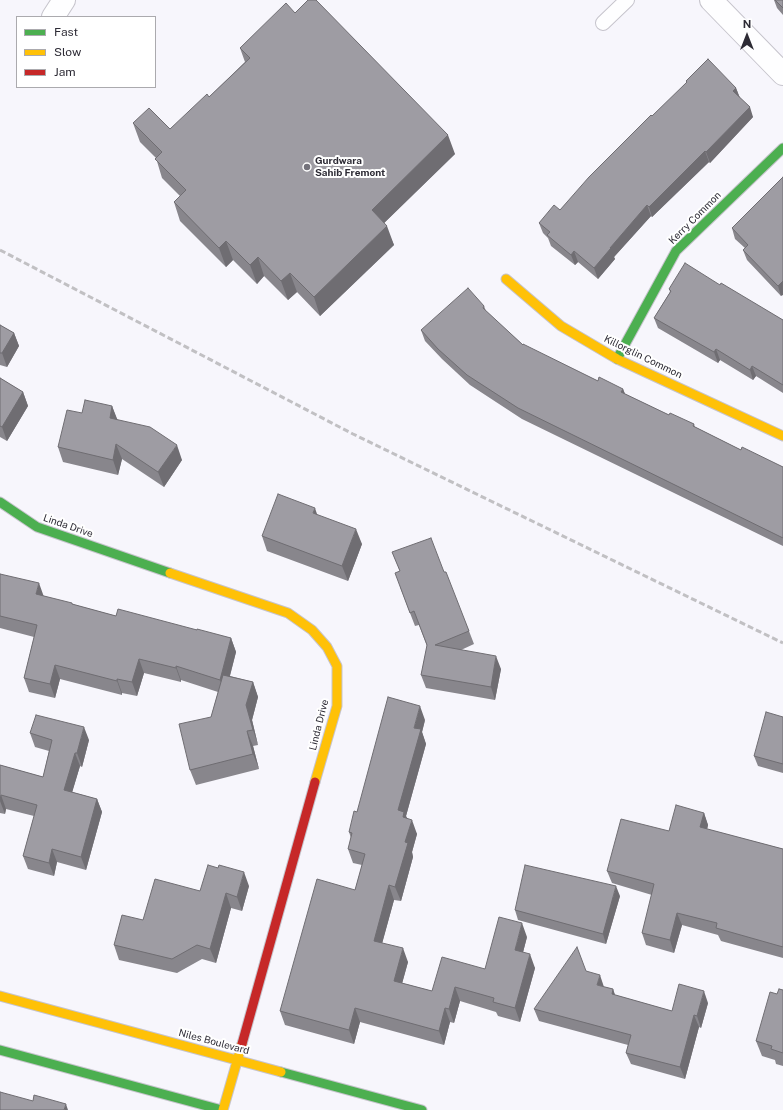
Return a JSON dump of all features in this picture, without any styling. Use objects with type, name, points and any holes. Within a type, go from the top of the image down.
[{"type":"street","points":[[54,16],[64,0]]},
{"type":"street","points":[[711,0],[783,74]]},
{"type":"street","name":"Kerry Common","points":[[617,359],[676,251],[783,148]]},
{"type":"street","name":"Killorglin Common","points":[[506,279],[561,326],[617,359],[783,436]]},
{"type":"street","name":"Linda Drive","points":[[0,502],[37,527],[288,613],[312,630],[327,647],[337,666],[337,706],[223,1110]]},
{"type":"street","name":"Niles Boulevard","points":[[0,996],[422,1110]]},
{"type":"street","points":[[0,1050],[223,1110]]},
{"type":"lane","points":[[603,23],[627,0]]},
{"type":"building","name":"Gurdwara Sahib Fremont","points":[[308,0],[316,0],[448,135],[372,210],[387,226],[314,297],[290,273],[281,281],[258,257],[250,265],[226,241],[219,248],[174,202],[186,190],[155,159],[162,152],[133,123],[149,108],[170,129],[207,94],[209,97],[250,58],[240,48],[286,3],[295,13]]},
{"type":"building","points":[[775,0],[783,0],[783,8]]},
{"type":"building","points":[[708,59],[736,88],[733,91],[750,107],[649,207],[647,205],[594,268],[574,251],[571,255],[547,235],[550,232],[539,223],[554,205],[560,210],[589,177],[651,115],[652,116],[687,82],[686,81]]},
{"type":"building","points":[[783,177],[783,281],[778,286],[743,250],[748,245],[732,228]]},
{"type":"building","points":[[685,263],[720,285],[721,283],[783,320],[783,385],[752,366],[750,370],[716,349],[714,352],[654,318],[671,291],[669,289]]},
{"type":"building","points":[[468,288],[484,306],[483,308],[523,345],[598,381],[599,377],[623,389],[621,392],[669,415],[670,413],[694,424],[693,426],[741,450],[742,447],[783,467],[783,538],[518,408],[467,375],[438,349],[421,330]]},
{"type":"building","points":[[0,325],[14,333],[2,353],[0,353]]},
{"type":"building","points":[[0,378],[23,392],[2,427],[0,426]]},
{"type":"building","points":[[85,400],[112,406],[110,418],[150,427],[177,445],[158,472],[116,444],[113,460],[58,447],[67,410],[82,413]]},
{"type":"building","points":[[278,494],[315,508],[313,513],[356,529],[342,566],[262,536]]},
{"type":"building","points":[[431,538],[469,631],[435,645],[496,656],[491,687],[421,675],[427,645],[414,611],[410,613],[395,573],[400,571],[392,552]]},
{"type":"building","points":[[0,574],[39,583],[36,594],[72,604],[116,616],[118,609],[231,638],[220,680],[176,666],[176,668],[139,659],[132,682],[117,679],[117,681],[55,665],[50,684],[24,678],[37,625],[0,616]]},
{"type":"building","points":[[223,675],[253,682],[246,705],[253,730],[247,731],[253,754],[190,770],[179,724],[211,717]]},
{"type":"building","points":[[388,697],[420,706],[414,728],[421,729],[398,810],[404,812],[403,817],[412,820],[405,842],[408,843],[395,887],[389,885],[374,941],[403,948],[394,981],[432,991],[442,957],[485,969],[499,917],[522,923],[515,950],[530,954],[515,1008],[493,1002],[494,998],[455,987],[449,1009],[445,1008],[439,1031],[355,1008],[349,1030],[280,1011],[317,879],[355,890],[365,854],[348,849],[352,833],[349,832],[354,811],[357,812]]},
{"type":"building","points":[[766,712],[783,717],[783,764],[754,756]]},
{"type":"building","points":[[36,715],[84,727],[64,790],[97,799],[81,857],[52,849],[49,863],[23,856],[37,805],[1,795],[0,800],[0,765],[43,777],[52,740],[30,733]]},
{"type":"building","points":[[676,805],[704,813],[700,827],[783,849],[783,947],[716,928],[717,923],[677,913],[670,940],[642,933],[654,884],[607,871],[621,819],[669,831]]},
{"type":"building","points":[[208,865],[218,868],[219,865],[244,872],[237,897],[226,893],[210,949],[197,945],[172,959],[114,945],[122,915],[143,920],[155,879],[200,891]]},
{"type":"building","points":[[525,865],[616,886],[603,934],[515,910]]},
{"type":"building","points":[[577,947],[586,971],[600,975],[597,985],[613,989],[612,994],[672,1011],[679,984],[704,991],[697,1016],[694,1015],[680,1067],[626,1053],[631,1035],[534,1009]]},
{"type":"building","points":[[779,989],[783,990],[783,1053],[771,1049],[772,1046],[756,1041],[770,992],[777,994]]},
{"type":"building","points":[[0,1092],[33,1101],[34,1095],[66,1104],[64,1110],[0,1110]]},
{"type":"railway","points":[[0,250],[353,434],[783,643]]},
{"type":"traffic: fast","points":[[617,359],[676,251],[783,148]]},
{"type":"traffic: fast","points":[[0,502],[37,527],[170,573]]},
{"type":"traffic: fast","points":[[0,1050],[222,1110]]},
{"type":"traffic: fast","points":[[281,1072],[422,1110]]},
{"type":"traffic: slow","points":[[506,279],[561,326],[617,359],[783,436]]},
{"type":"traffic: slow","points":[[170,573],[288,613],[312,630],[327,647],[337,666],[337,706],[315,782]]},
{"type":"traffic: slow","points":[[0,996],[281,1072]]},
{"type":"traffic: slow","points":[[223,1110],[242,1044]]},
{"type":"traffic: jam","points":[[242,1044],[315,782]]},
{"type":"place","name":"Gurdwara Sahib Fremont","points":[[307,167]]}]
